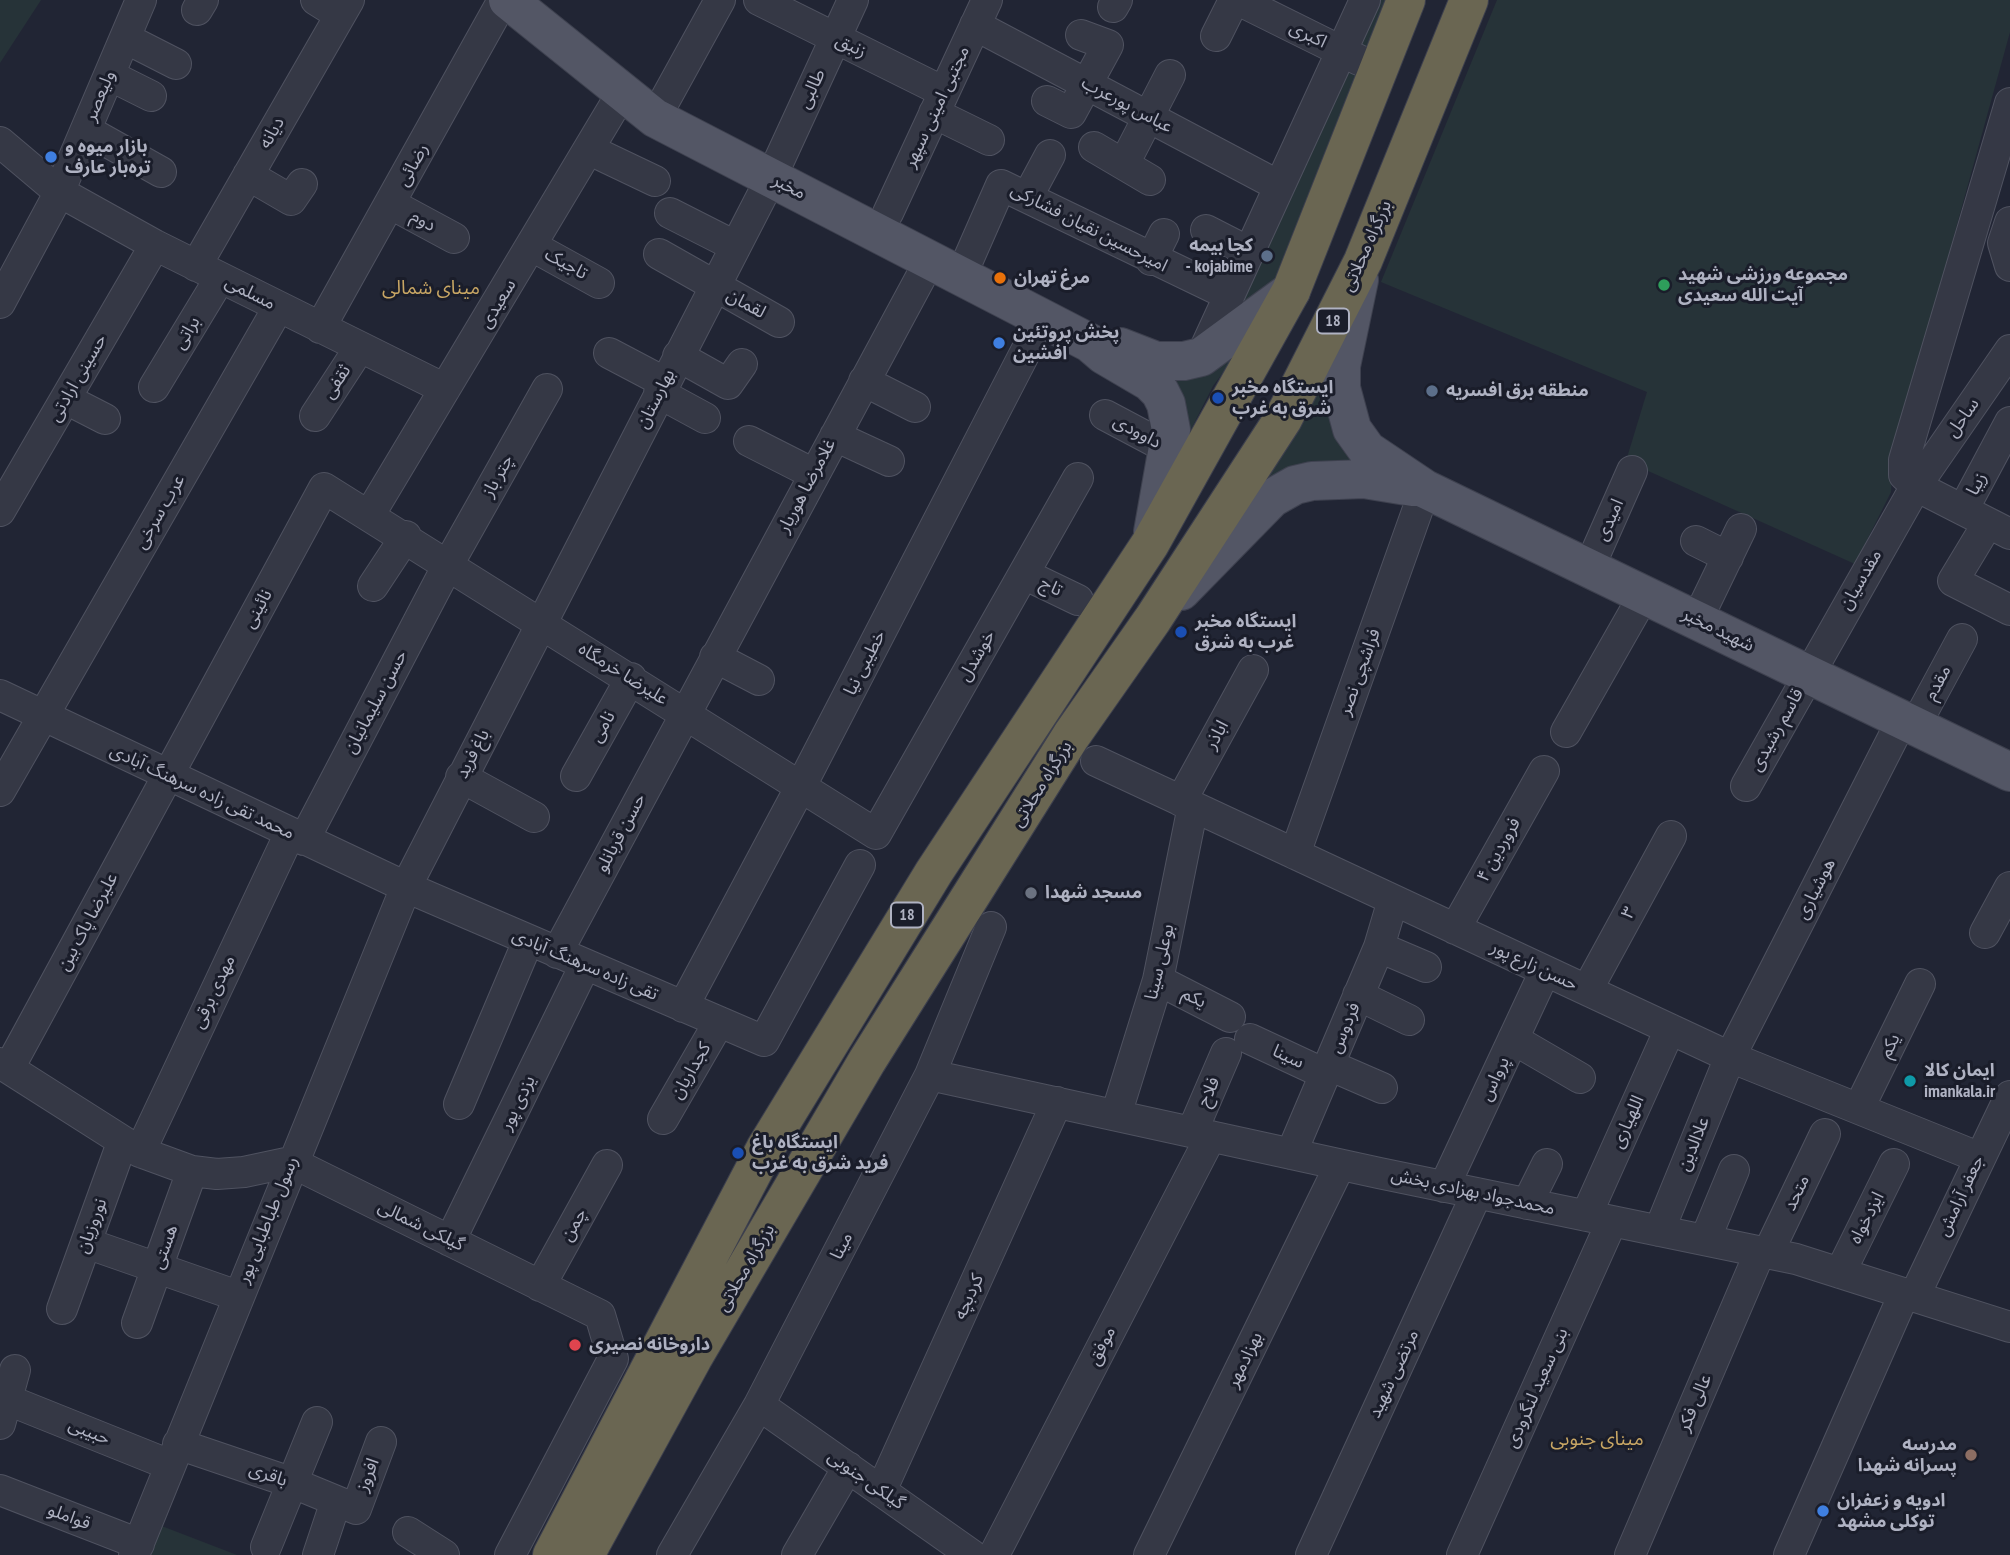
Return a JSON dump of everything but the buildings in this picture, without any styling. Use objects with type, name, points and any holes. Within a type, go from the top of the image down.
[{"type":"highway","name":"بزرگراه محلاتی","points":[[552,1555],[765,1149],[934,872],[1150,544],[1291,291],[1406,0]]},
{"type":"highway","name":"بزرگراه محلاتی","points":[[585,1555],[693,1358],[867,1061],[1072,736],[1153,619],[1283,419],[1363,261],[1469,0]]},
{"type":"main road","name":"مخبر","points":[[519,4],[655,118],[1090,343]]},
{"type":"main road","points":[[1363,261],[1341,366],[1347,415],[1357,440],[1367,450],[1425,489]]},
{"type":"main road","points":[[1090,343],[1124,348],[1156,361],[1184,361],[1201,357],[1291,291]]},
{"type":"main road","points":[[1090,343],[1104,355],[1134,371],[1160,392],[1170,416],[1169,449],[1150,544]]},
{"type":"main road","points":[[1153,619],[1272,498],[1295,485],[1312,481],[1364,479],[1425,489]]},
{"type":"main road","name":"شهید مخبر","points":[[1425,489],[2010,772]]},
{"type":"street","name":"ولیعصر","points":[[0,303],[58,191],[141,0]]},
{"type":"street","points":[[655,118],[720,0]]},
{"type":"street","name":"زنبق","points":[[759,0],[836,38],[939,103],[989,140]]},
{"type":"street","name":"طالبی","points":[[771,178],[853,0]]},
{"type":"street","points":[[1216,36],[1236,0]]},
{"type":"street","name":"اکبری","points":[[1236,0],[1378,70]]},
{"type":"street","points":[[1201,357],[1365,0]]},
{"type":"street","name":"رضائی","points":[[320,328],[391,204],[519,4]]},
{"type":"street","name":"دیانه","points":[[208,272],[248,175],[335,5]]},
{"type":"street","name":"عباس پورعرب","points":[[981,12],[1088,84],[1279,186]]},
{"type":"street","name":"مجتبی امینی سپهر","points":[[888,213],[981,12]]},
{"type":"street","points":[[1047,101],[1070,113],[1108,45],[1081,35]]},
{"type":"street","points":[[125,38],[176,64]]},
{"type":"street","points":[[109,75],[151,96]]},
{"type":"street","points":[[1124,164],[1170,75]]},
{"type":"street","name":"سعیدی","points":[[370,513],[622,93]]},
{"type":"street","points":[[1987,522],[1916,486],[1904,475],[1904,460],[2010,103]]},
{"type":"street","points":[[86,130],[161,172]]},
{"type":"street","name":"مسلمی","points":[[0,142],[58,191],[278,308],[445,389]]},
{"type":"street","points":[[1094,147],[1150,180]]},
{"type":"street","points":[[590,150],[655,181]]},
{"type":"street","points":[[1028,197],[1050,155]]},
{"type":"street","points":[[248,175],[291,200],[302,184]]},
{"type":"street","name":"بهارستان","points":[[540,621],[771,178]]},
{"type":"street","name":"امیرحسین نقیان فشارکی","points":[[946,268],[1000,185],[1158,247],[1229,295]]},
{"type":"street","name":"دوم","points":[[391,204],[454,238]]},
{"type":"street","points":[[670,213],[736,246]]},
{"type":"street","points":[[2010,222],[2003,243],[2010,266]]},
{"type":"street","points":[[1206,230],[1249,252]]},
{"type":"street","name":"حسینی ارادتی","points":[[0,511],[155,244]]},
{"type":"street","name":"تاجیک","points":[[532,246],[599,283]]},
{"type":"street","name":"لقمان","points":[[659,254],[779,322]]},
{"type":"street","name":"غلامرضا هوریار","points":[[685,713],[864,381],[946,268]]},
{"type":"street","name":"براتی","points":[[154,387],[208,272]]},
{"type":"street","name":"عرب سرخی","points":[[0,791],[278,308]]},
{"type":"street","name":"خطیبی نیا","points":[[683,1007],[801,786],[1043,318]]},
{"type":"street","name":"ثقفی","points":[[315,416],[360,347]]},
{"type":"street","name":"ساحل","points":[[1916,486],[2010,350]]},
{"type":"street","points":[[609,353],[705,418]]},
{"type":"street","points":[[678,356],[728,384],[742,364]]},
{"type":"street","points":[[864,381],[915,407]]},
{"type":"street","name":"چتر باز","points":[[449,563],[547,389]]},
{"type":"street","points":[[66,399],[105,419]]},
{"type":"street","name":"داوودی","points":[[1105,415],[1169,449]]},
{"type":"street","name":"زیبا","points":[[2010,422],[1987,522],[1953,581],[2010,610]]},
{"type":"street","points":[[835,436],[889,461]]},
{"type":"street","points":[[749,441],[814,474]]},
{"type":"street","name":"امیدی","points":[[1589,568],[1632,471]]},
{"type":"street","name":"خوشدل","points":[[876,834],[1078,478]]},
{"type":"street","name":"مقدسیان","points":[[1807,674],[1916,486]]},
{"type":"street","name":"نائینی","points":[[167,776],[324,488],[370,513]]},
{"type":"street","name":"فراشچی نصر","points":[[1296,854],[1425,489]]},
{"type":"street","name":"علیرضا خرمگاه","points":[[370,513],[876,834]]},
{"type":"street","points":[[1696,620],[1741,529]]},
{"type":"street","points":[[373,586],[406,536]]},
{"type":"street","points":[[1696,541],[1728,557]]},
{"type":"street","name":"حسن سلیمانیان","points":[[297,837],[449,563]]},
{"type":"street","name":"تاج","points":[[1024,574],[1078,600]]},
{"type":"street","points":[[1566,732],[1643,595]]},
{"type":"street","name":"باغ فرید","points":[[406,887],[540,621]]},
{"type":"street","name":"مقدم","points":[[1909,723],[1962,639]]},
{"type":"street","points":[[715,657],[759,680]]},
{"type":"street","name":"اباذر","points":[[1187,804],[1253,670]]},
{"type":"street","name":"قاسم رشیدی","points":[[1746,786],[1807,674]]},
{"type":"street","name":"نامی","points":[[576,776],[631,678]]},
{"type":"street","name":"محمد تقی زاده سرهنگ آبادی","points":[[0,695],[406,887]]},
{"type":"street","name":"حسن قربانلو","points":[[557,953],[685,713]]},
{"type":"street","name":"هوشیاری","points":[[1730,1057],[1909,723]]},
{"type":"street","name":"حسن زارع پور","points":[[1096,761],[1730,1057],[1978,1157]]},
{"type":"street","name":"فروردین ۴","points":[[1455,929],[1544,771]]},
{"type":"street","name":"علیرضا پاک بین","points":[[5,1065],[167,776]]},
{"type":"street","points":[[461,777],[534,817]]},
{"type":"street","name":"بوعلی سینا","points":[[1116,1115],[1158,980],[1187,804]]},
{"type":"street","name":"۳","points":[[1587,990],[1671,836]]},
{"type":"street","name":"مهدی برقی","points":[[131,1148],[297,837]]},
{"type":"street","name":"تقی زاده سرهنگ آبادی","points":[[406,887],[764,1041],[860,866]]},
{"type":"street","name":"رسول طباطبایی پور","points":[[136,1549],[291,1162],[406,887]]},
{"type":"street","points":[[1984,933],[2010,887]]},
{"type":"street","name":"فردوس","points":[[1291,1154],[1379,947],[1393,900]]},
{"type":"street","name":"مینا","points":[[672,1555],[760,1405],[930,1074],[991,927]]},
{"type":"street","points":[[458,1104],[528,941]]},
{"type":"street","points":[[1379,947],[1426,967]]},
{"type":"street","name":"یزدی پور","points":[[450,1241],[585,965]]},
{"type":"street","name":"پرواس","points":[[1444,1187],[1545,971]]},
{"type":"street","name":"یکم","points":[[1158,980],[1230,1017]]},
{"type":"street","name":"یکم","points":[[1859,1108],[1920,984]]},
{"type":"street","points":[[1358,995],[1409,1020]]},
{"type":"street","name":"کجداریان","points":[[663,1119],[719,1023]]},
{"type":"street","name":"اللهیاری","points":[[1599,1218],[1670,1029]]},
{"type":"street","points":[[1513,1040],[1580,1078]]},
{"type":"street","name":"سینا","points":[[1238,1046],[1327,1069],[1382,1088]]},
{"type":"street","name":"فلاح","points":[[1201,1134],[1238,1046]]},
{"type":"street","name":"علاالدین","points":[[1659,1231],[1730,1057]]},
{"type":"street","points":[[5,1065],[131,1148],[192,1171],[244,1172],[291,1162]]},
{"type":"street","name":"محمدجواد بهزادی بخش","points":[[930,1074],[1340,1165],[1764,1252],[2010,1327]]},
{"type":"street","name":"جعفر آرامش","points":[[1789,1555],[1909,1295],[2010,1096]]},
{"type":"street","name":"کردبچه","points":[[881,1491],[1057,1102]]},
{"type":"street","name":"متحد","points":[[1764,1252],[1825,1133]]},
{"type":"street","name":"موفق","points":[[994,1555],[1201,1134]]},
{"type":"street","name":"نوروزیان","points":[[62,1309],[86,1243],[131,1148]]},
{"type":"street","name":"گيلکی شمالی","points":[[291,1162],[600,1315],[613,1359],[510,1555]]},
{"type":"street","points":[[1527,1203],[1547,1164]]},
{"type":"street","name":"ایزدخواه","points":[[1840,1273],[1894,1164]]},
{"type":"street","name":"چمن","points":[[540,1286],[607,1165]]},
{"type":"street","name":"بهزادمهر","points":[[1149,1555],[1340,1165]]},
{"type":"street","points":[[1705,1240],[1734,1170]]},
{"type":"street","name":"هستی","points":[[137,1323],[192,1171]]},
{"type":"street","name":"مرتضی شهید","points":[[1311,1555],[1477,1193]]},
{"type":"street","name":"بنی سعید لنگرودی","points":[[1462,1555],[1599,1218]]},
{"type":"street","points":[[86,1243],[238,1296]]},
{"type":"street","name":"عالی فکر","points":[[1630,1555],[1764,1252]]},
{"type":"street","points":[[4,1412],[16,1370]]},
{"type":"street","name":"گیلکی جنوبی","points":[[760,1405],[972,1555]]},
{"type":"street","name":"حبیبی","points":[[4,1412],[174,1455]]},
{"type":"street","points":[[266,1547],[317,1422]]},
{"type":"street","name":"افروز","points":[[318,1555],[381,1442]]},
{"type":"street","name":"باقری","points":[[174,1455],[293,1483],[346,1505]]},
{"type":"street","points":[[797,1555],[848,1467]]},
{"type":"street","name":"قواملو","points":[[0,1490],[136,1549]]},
{"type":"street","points":[[408,1532],[444,1555]]},
{"type":"shaded area","points":[[0,0],[41,0],[0,63]]},
{"type":"shaded area","points":[[1374,0],[1394,0],[1265,302],[1224,331]]},
{"type":"shaded area","name":"مجموعه ورزشی شهید آیت‌ الله سعیدی","points":[[1497,0],[2010,0],[2010,32],[1893,457],[1891,492],[1855,564],[1626,461],[1647,392],[1381,282]]},
{"type":"shaded area","points":[[1337,346],[1371,464],[1264,483]]},
{"type":"shaded area","points":[[1116,351],[1230,353],[1233,359],[1213,386],[1181,449]]},
{"type":"shaded area","points":[[159,1525],[237,1555],[147,1555]]},
{"type":"place","name":"بازار میوه و تره‌بار عارف","points":[[51,157]]},
{"type":"place","name":"کجا بیمه - kojabime","points":[[1267,256]]},
{"type":"place","name":"مرغ تهران","points":[[1000,278]]},
{"type":"place","name":"مجموعه ورزشی شهید آیت‌ الله سعیدی","points":[[1664,285]]},
{"type":"place","name":"پخش پروتئین افشین","points":[[999,343]]},
{"type":"place","name":"منطقه برق افسریه","points":[[1432,391]]},
{"type":"place","name":"ایستگاه مخبر شرق به غرب","points":[[1218,398]]},
{"type":"place","name":"ایستگاه مخبر غرب به شرق","points":[[1181,632]]},
{"type":"place","name":"مسجد شهدا","points":[[1031,893]]},
{"type":"place","name":"ایمان کالا imankala.ir","points":[[1910,1081]]},
{"type":"place","name":"ایستگاه باغ فرید شرق به غرب","points":[[738,1153]]},
{"type":"place","name":"داروخانه نصیری","points":[[575,1345]]},
{"type":"place","name":"مدرسه پسرانه شهدا","points":[[1971,1455]]},
{"type":"place","name":"ادویه و زعفران توکلی مشهد","points":[[1823,1511]]},
{"type":"district","name":"مینای شمالی","points":[[431,289]]},
{"type":"district","name":"مینای جنوبی","points":[[1597,1440]]}]
